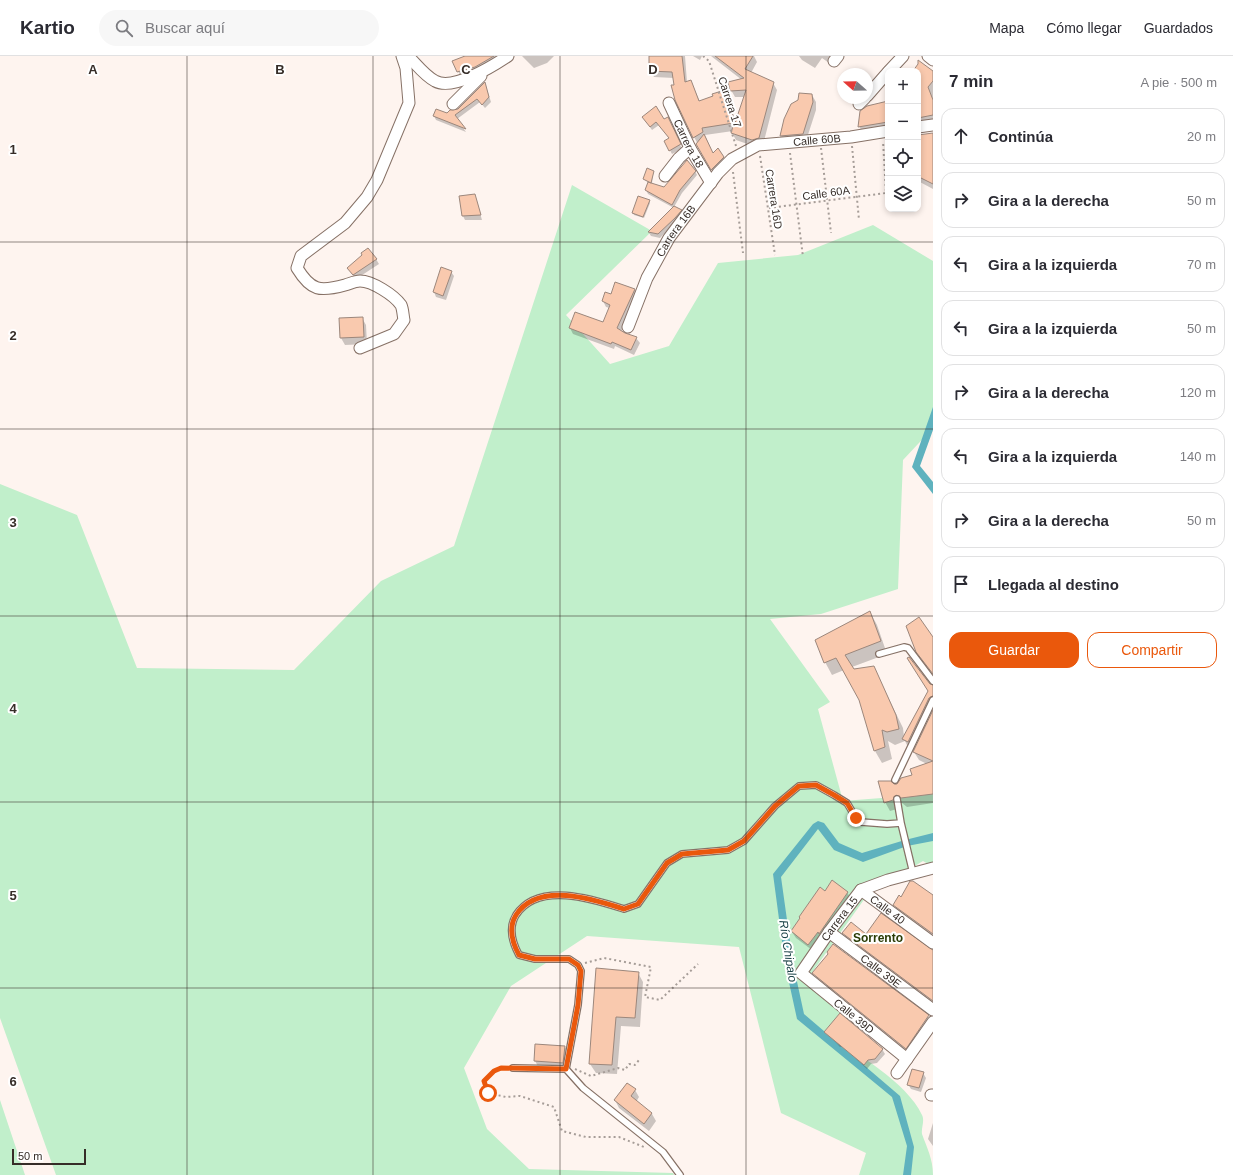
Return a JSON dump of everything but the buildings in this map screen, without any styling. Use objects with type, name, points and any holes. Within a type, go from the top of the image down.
[{"type":"street","points":[[360,348],[394,334],[404,320],[402,307],[393,296],[375,286],[360,281],[332,289],[319,289],[305,281],[297,268],[301,256],[345,223],[367,197],[377,180],[409,103],[406,68],[402,56]]},
{"type":"street","points":[[408,56],[436,82],[450,84],[487,70]]},
{"type":"street","points":[[453,104],[487,70],[508,56]]},
{"type":"street","points":[[892,68],[902,56]]},
{"type":"street","points":[[928,56],[933,60]]},
{"type":"street","points":[[873,90],[885,76]]},
{"type":"street","name":"Carrera 18","points":[[670,104],[690,148],[711,183]]},
{"type":"street","points":[[921,126],[933,125]]},
{"type":"street","name":"Calle 60B","points":[[739,154],[758,145],[885,132]]},
{"type":"street","points":[[665,176],[679,158],[690,148]]},
{"type":"street","name":"Carrera 16B","points":[[628,327],[647,278],[669,238],[711,183],[739,154]]},
{"type":"street","name":"Carrera 15","points":[[801,973],[829,932],[862,890],[933,868]]},
{"type":"street","name":"Calle 40","points":[[862,890],[933,943]]},
{"type":"street","name":"Calle 39E","points":[[829,932],[933,1010]]},
{"type":"street","name":"Calle 39D","points":[[801,973],[907,1059]]},
{"type":"street","points":[[897,1073],[933,1022]]},
{"type":"lane","points":[[879,654],[904,647],[908,648],[933,681]]},
{"type":"lane","points":[[895,780],[933,700]]},
{"type":"lane","points":[[566,1069],[578,1005],[581,971],[578,965],[569,959],[535,959],[519,955],[512,944],[512,923],[521,907],[543,896],[572,896],[600,901],[624,909],[638,904],[667,863],[682,854],[728,850],[744,841],[775,806],[799,786],[816,785],[834,795],[847,803],[856,818],[861,822],[887,824],[901,822]]},
{"type":"lane","points":[[897,799],[906,848],[913,873]]},
{"type":"lane","points":[[513,1068],[566,1069],[583,1088],[663,1152],[680,1175]]},
{"type":"path","name":"Carrera 17","points":[[703,56],[709,61],[739,154],[743,253]]},
{"type":"path","points":[[851,136],[859,220]]},
{"type":"path","points":[[820,139],[832,233]]},
{"type":"path","name":"Calle 60A","points":[[769,208],[796,206],[886,193],[885,140]]},
{"type":"path","points":[[788,142],[803,257]]},
{"type":"path","name":"Carrera 16D","points":[[758,145],[769,208],[775,255]]},
{"type":"path","points":[[578,965],[604,958],[651,967],[645,997],[660,1000],[698,964]]},
{"type":"path","points":[[566,1069],[578,1069],[591,1076],[618,1068],[625,1070],[629,1064],[635,1065],[639,1060]]},
{"type":"path","points":[[513,1068],[501,1068],[494,1071],[484,1081],[488,1093],[506,1097],[520,1096],[554,1108],[562,1131],[586,1137],[619,1137],[645,1148]]},
{"type":"green space","points":[[572,185],[652,231],[566,315],[610,364],[669,346],[718,263],[798,255],[873,225],[933,261],[933,428],[903,460],[898,589],[821,614],[770,619],[830,702],[818,709],[843,801],[933,794],[933,867],[923,861],[868,894],[811,974],[841,1012],[825,1032],[893,1080],[915,1103],[923,1117],[922,1134],[931,1159],[933,1175],[859,1175],[866,1153],[781,1113],[739,947],[587,936],[511,986],[464,1068],[487,1129],[529,1169],[673,1173],[674,1175],[56,1175],[0,1018],[0,484],[77,515],[137,668],[294,670],[381,581],[454,546]]},
{"type":"green space","points":[[0,1100],[25,1175],[0,1175]]},
{"type":"water","points":[[933,407],[933,430],[920,466],[933,482],[933,494],[912,467]]},
{"type":"water","name":"Río Chipalo","points":[[818,821],[824,823],[839,843],[862,853],[933,833],[933,841],[907,846],[863,862],[834,850],[818,829],[781,877],[793,963],[804,1014],[900,1096],[914,1147],[911,1175],[903,1175],[907,1146],[892,1097],[797,1019],[785,964],[773,874],[813,824]]},
{"type":"district","name":"Sorrento","points":[[878,938]]},
{"type":"route","points":[[488,1093],[484,1081],[494,1071],[501,1068],[566,1069],[570,1052],[578,1005],[581,971],[578,965],[569,959],[535,959],[519,955],[512,944],[512,923],[521,907],[543,896],[572,896],[600,901],[624,909],[638,904],[667,863],[682,854],[728,850],[744,841],[775,806],[799,786],[816,785],[834,795],[847,803],[856,818]]}]
